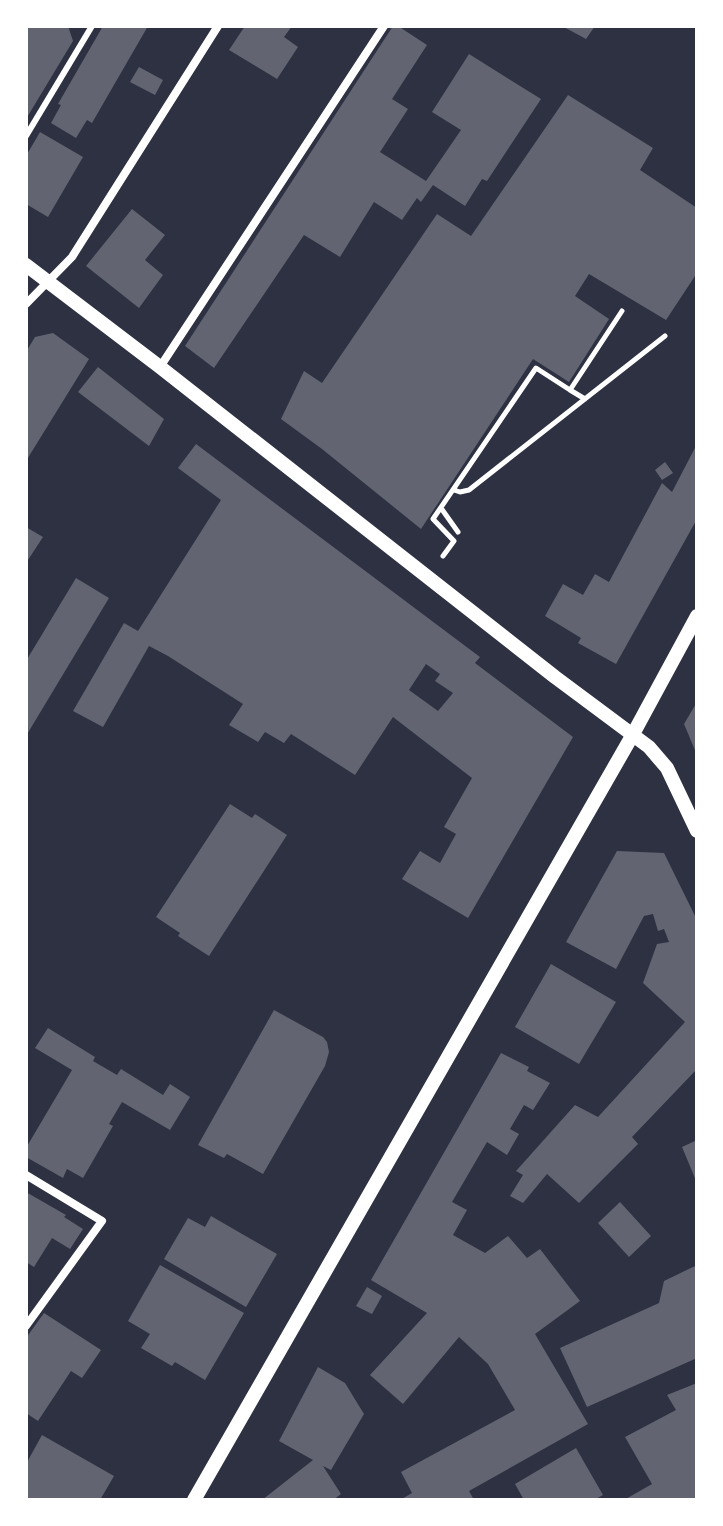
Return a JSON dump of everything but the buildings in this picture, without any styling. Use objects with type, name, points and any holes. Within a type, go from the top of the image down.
[{"type":"street","points":[[26,304],[72,257],[218,26]]},
{"type":"street","points":[[160,367],[384,26]]},
{"type":"street","points":[[26,265],[460,604],[649,747],[667,768],[697,831]]},
{"type":"street","points":[[194,1500],[632,736],[697,616]]},
{"type":"street","points":[[26,1175],[102,1221],[26,1326]]},
{"type":"lane","points":[[26,136],[92,26]]},
{"type":"path","points":[[570,390],[622,311]]},
{"type":"path","points":[[454,490],[469,490],[665,336]]},
{"type":"path","points":[[443,556],[454,541],[433,519],[536,368],[585,399]]},
{"type":"path","points":[[441,508],[458,532]]}]
